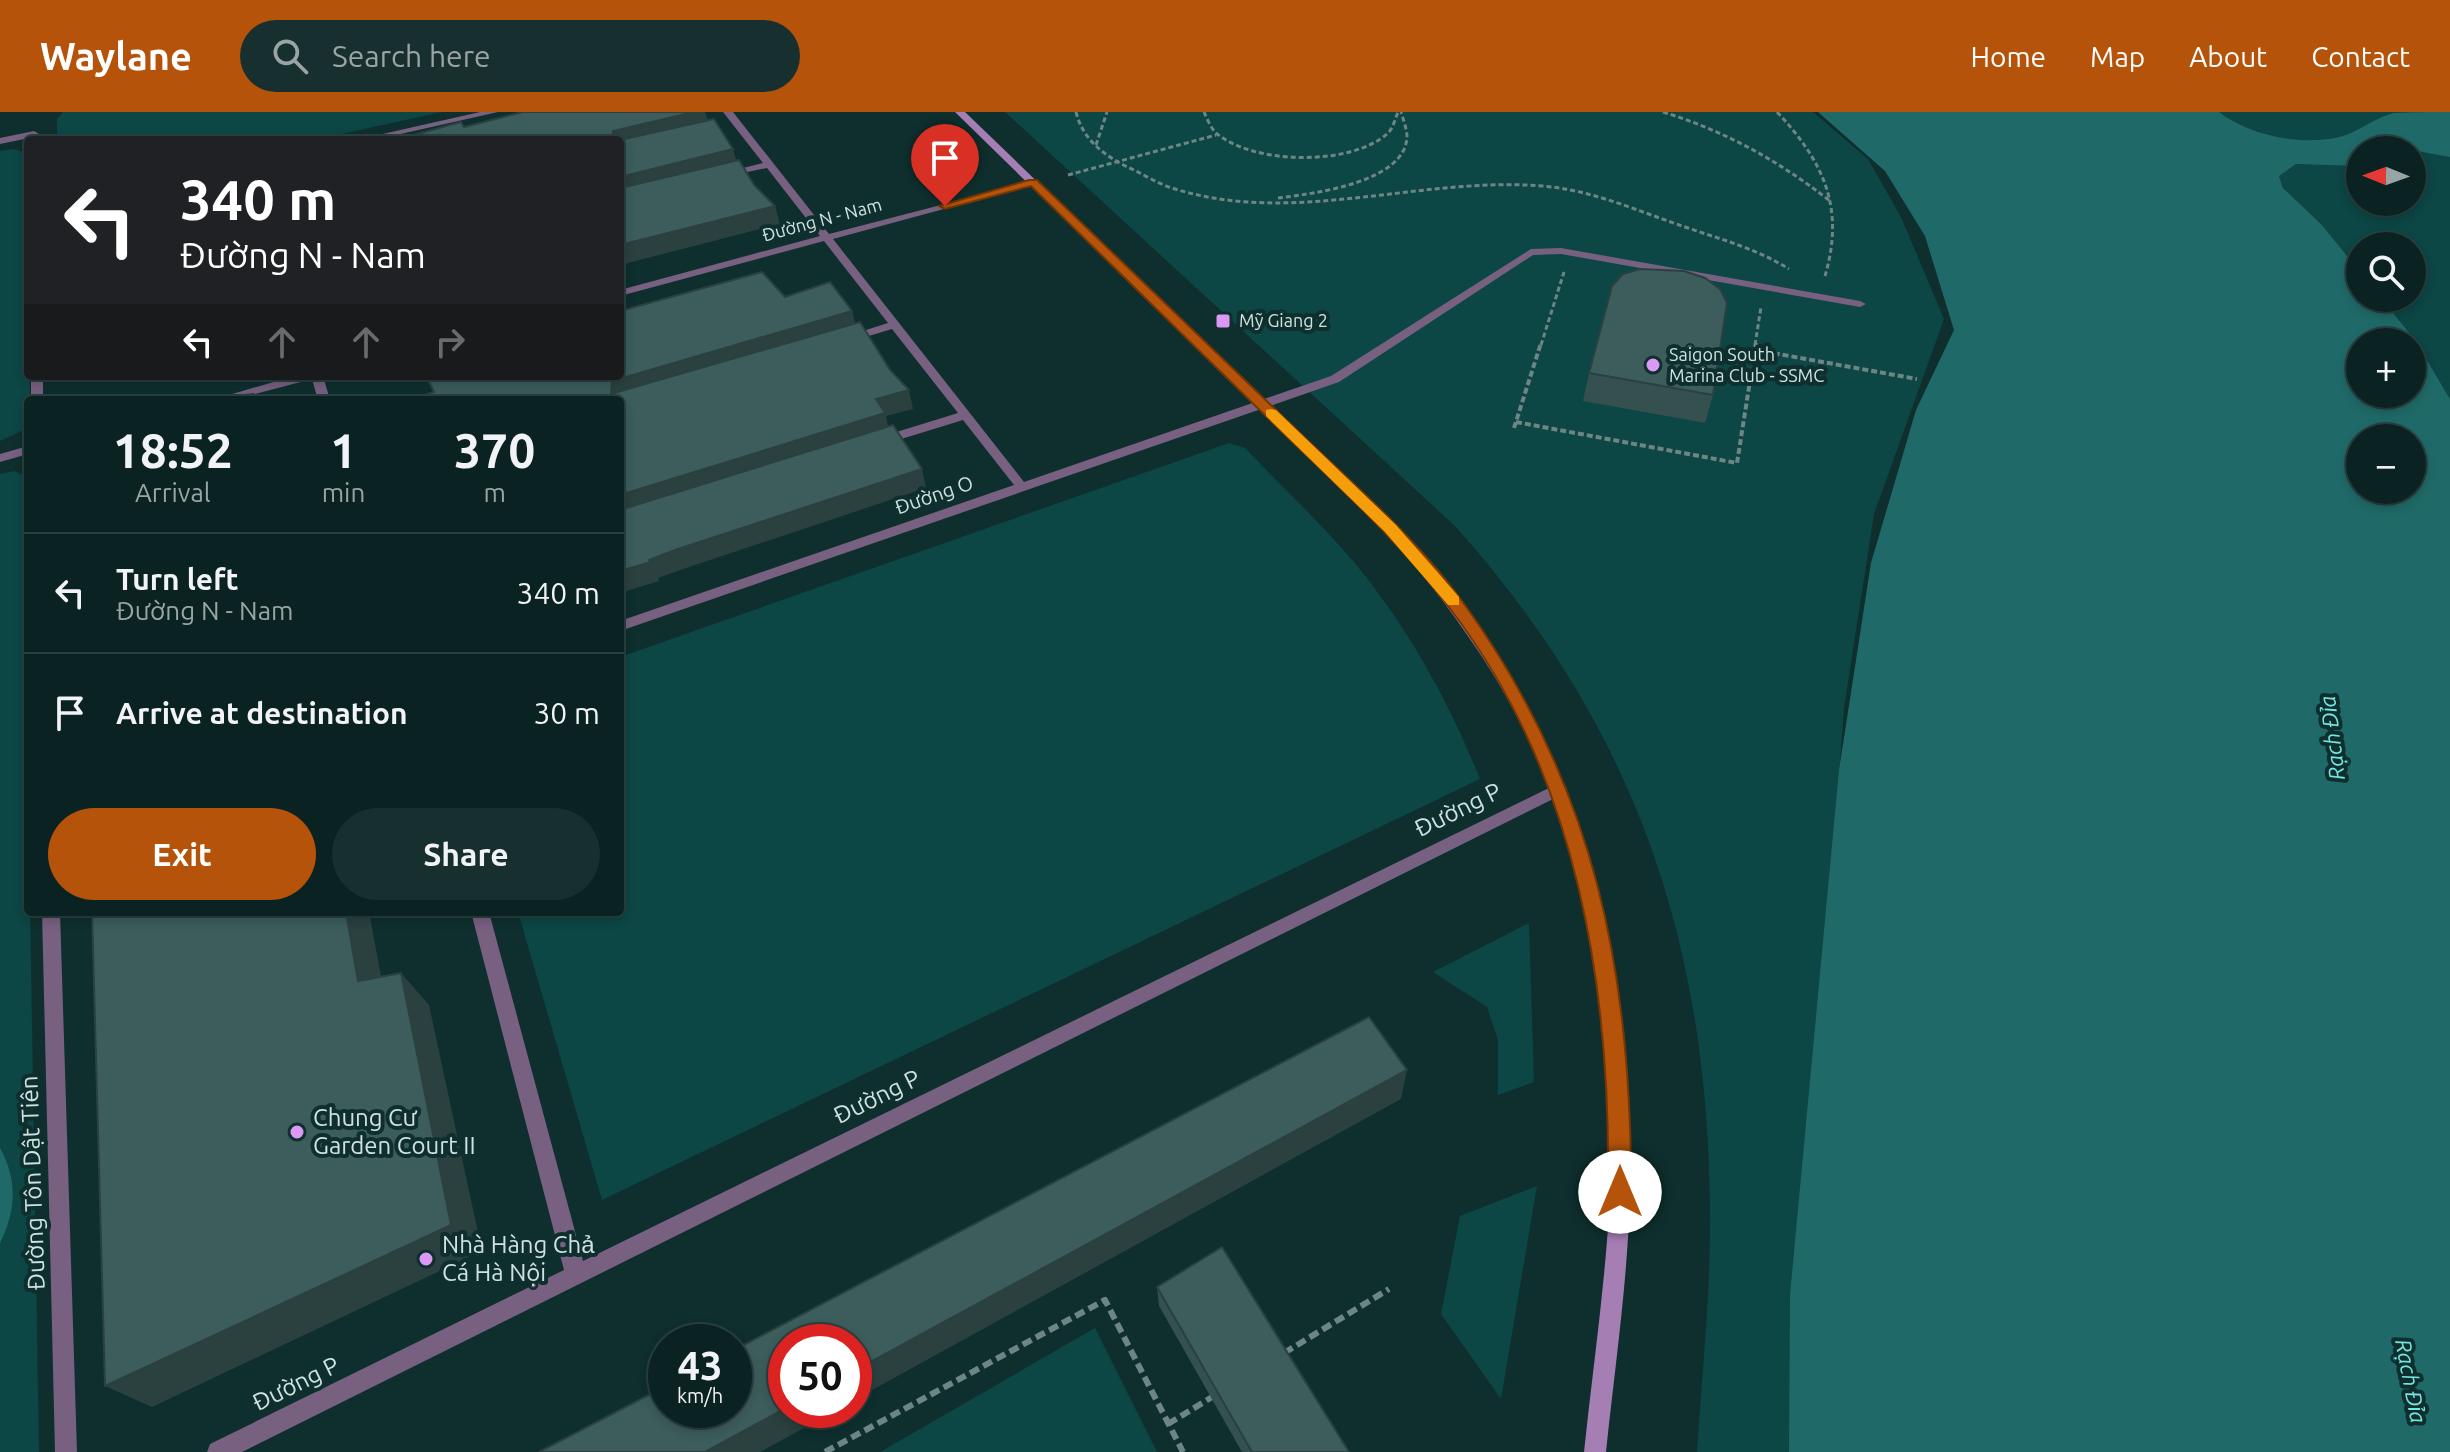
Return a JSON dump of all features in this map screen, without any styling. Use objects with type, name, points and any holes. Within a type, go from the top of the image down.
[{"type":"main road","points":[[960,112],[1391,529],[1457,606],[1516,700],[1559,789],[1585,871],[1611,994],[1620,1122],[1614,1271],[1595,1452]]},
{"type":"street","points":[[380,136],[493,112]]},
{"type":"street","points":[[728,112],[1021,486]]},
{"type":"street","points":[[723,129],[738,125]]},
{"type":"street","points":[[0,141],[24,136]]},
{"type":"street","points":[[709,180],[769,165]]},
{"type":"street","name":"Đường N - Nam","points":[[624,292],[1033,182]]},
{"type":"street","name":"Đường O","points":[[624,625],[1335,379],[1521,256],[1537,251],[1561,251],[1860,304]]},
{"type":"street","points":[[833,343],[894,325]]},
{"type":"street","points":[[233,396],[293,380]]},
{"type":"street","points":[[860,448],[965,415]]},
{"type":"street","points":[[0,458],[24,451]]},
{"type":"street","name":"Đường P","points":[[218,1452],[1559,789]]},
{"type":"street","name":"Đường Tôn Dật Tiên","points":[[51,916],[66,1452]]},
{"type":"street","points":[[481,916],[576,1275]]},
{"type":"path","points":[[1076,112],[1081,129],[1095,146],[1116,162],[1178,191],[1206,198],[1339,201],[1496,185],[1568,190],[1756,251],[1792,270]]},
{"type":"path","points":[[1095,146],[1107,112]]},
{"type":"path","points":[[1204,112],[1208,124],[1217,135],[1243,148],[1293,157],[1333,156],[1357,151],[1384,138],[1395,127],[1399,112]]},
{"type":"path","points":[[1253,201],[1338,188],[1382,170],[1405,147],[1407,128],[1399,112]]},
{"type":"path","points":[[1663,112],[1701,124],[1751,146],[1781,163],[1831,201]]},
{"type":"path","points":[[1777,112],[1813,154],[1828,186],[1835,233],[1829,266],[1821,287]]},
{"type":"path","points":[[1068,175],[1217,135]]},
{"type":"path","points":[[1566,264],[1515,425],[1737,463],[1763,309],[1754,302]]},
{"type":"path","points":[[1756,350],[1917,379]]},
{"type":"path","points":[[1272,1361],[1389,1289]]},
{"type":"path","points":[[825,1452],[1105,1300],[1183,1452]]},
{"type":"path","points":[[1168,1424],[1220,1392]]},
{"type":"shaded area","points":[[63,112],[442,112],[332,136],[57,136],[57,119]]},
{"type":"shaded area","points":[[1005,112],[1813,112],[1868,159],[1901,217],[1944,319],[1874,514],[1844,708],[1790,1452],[1697,1452],[1708,1301],[1710,1211],[1706,1112],[1695,1018],[1676,929],[1649,843],[1614,760],[1570,680],[1518,602],[1455,526]]},
{"type":"shaded area","points":[[2219,112],[2450,112],[2450,399],[2426,359],[2426,328],[2405,328],[2392,312],[2426,312],[2426,232],[2346,232],[2346,255],[2322,225],[2283,188],[2279,176],[2285,169],[2256,133],[2247,131]]},
{"type":"shaded area","points":[[14,149],[24,152],[24,380],[30,380],[30,396],[24,396],[24,430],[0,441],[0,151]]},
{"type":"shaded area","points":[[1229,443],[1245,448],[1325,530],[1370,582],[1403,628],[1432,677],[1480,779],[602,1200],[519,916],[624,916],[624,656]]},
{"type":"shaded area","points":[[14,471],[23,475],[24,916],[30,916],[39,1452],[0,1452],[0,474]]},
{"type":"shaded area","points":[[1529,923],[1534,1082],[1498,1095],[1498,1040],[1487,1007],[1433,972]]},
{"type":"shaded area","points":[[1537,1186],[1501,1399],[1441,1314],[1460,1216]]},
{"type":"shaded area","points":[[1095,1328],[1157,1452],[880,1452]]},
{"type":"water","name":"Rạch Đỉa","points":[[1818,112],[2219,112],[2262,133],[2312,140],[2343,136],[2394,113],[2450,112],[2450,157],[2426,153],[2426,136],[2346,136],[2346,166],[2296,164],[2279,176],[2283,188],[2322,225],[2346,255],[2346,312],[2392,312],[2405,328],[2346,328],[2346,408],[2426,408],[2426,359],[2450,399],[2450,1452],[1789,1452],[1790,1295],[1839,770],[1871,563],[1916,410],[1954,330],[1925,236],[1885,171]]},
{"type":"water","points":[[0,1148],[10,1172],[13,1196],[0,1243]]},
{"type":"building","points":[[523,112],[694,112],[613,131],[612,136],[410,136],[461,122],[464,127]]},
{"type":"building","points":[[714,119],[733,149],[624,176],[624,139]]},
{"type":"building","points":[[739,160],[754,185],[775,206],[624,244],[624,187]]},
{"type":"building","name":"Saigon South Marina Club - SSMC","points":[[1640,269],[1684,271],[1705,278],[1720,289],[1727,303],[1713,395],[1589,373],[1612,286],[1623,274]]},
{"type":"building","points":[[762,272],[785,297],[830,282],[852,311],[624,378],[624,310]]},
{"type":"building","points":[[860,322],[890,370],[909,390],[876,399],[885,413],[624,494],[624,396],[421,396],[434,392],[428,380],[615,380],[612,381],[611,394]]},
{"type":"building","points":[[893,425],[922,469],[678,549],[649,560],[651,562],[624,570],[624,509]]},
{"type":"building","name":"Chung Cư Garden Court II","points":[[92,916],[347,916],[358,981],[401,973],[451,1225],[105,1386]]},
{"type":"building","points":[[1369,1017],[1407,1070],[872,1361],[872,1324],[784,1324]]},
{"type":"building","points":[[1222,1247],[1349,1452],[1252,1452],[1157,1287]]},
{"type":"building","points":[[768,1332],[768,1418],[752,1426],[752,1341]]},
{"type":"building","points":[[648,1395],[648,1428],[749,1428],[705,1452],[539,1452]]},
{"type":"slow traffic","points":[[1271,413],[1391,529],[1454,601]]},
{"type":"place","name":"Mỹ Giang 2","points":[[1223,321]]},
{"type":"place","name":"Saigon South Marina Club - SSMC","points":[[1653,365]]},
{"type":"place","name":"Chung Cư Garden Court II","points":[[297,1132]]},
{"type":"place","name":"Nhà Hàng Chả Cá Hà Nội","points":[[426,1259]]},
{"type":"route","points":[[945,206],[1033,182],[1391,529],[1457,606],[1495,663],[1533,731],[1559,789],[1585,871],[1611,994],[1620,1122],[1620,1192]]}]
